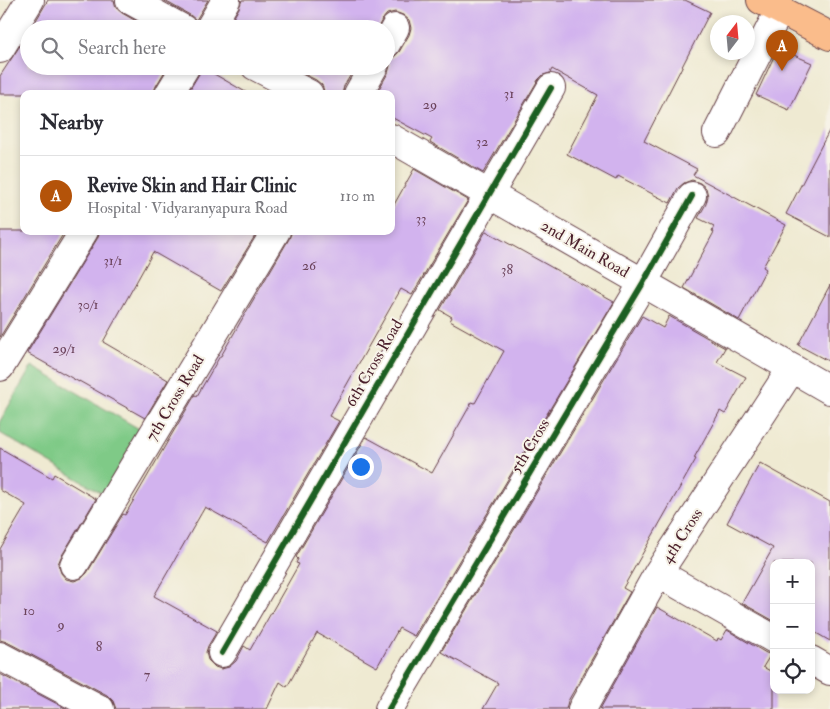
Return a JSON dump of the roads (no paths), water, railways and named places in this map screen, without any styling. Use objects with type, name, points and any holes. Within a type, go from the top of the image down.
[{"type":"main road","points":[[771,5],[830,36]]},
{"type":"street","points":[[0,49],[30,0]]},
{"type":"street","points":[[130,0],[167,20]]},
{"type":"street","points":[[214,20],[226,0]]},
{"type":"street","points":[[717,133],[771,5]]},
{"type":"street","points":[[171,90],[180,75]]},
{"type":"street","points":[[272,75],[301,90]]},
{"type":"street","points":[[360,90],[369,75]]},
{"type":"street","name":"6th Cross Road","points":[[222,653],[551,88]]},
{"type":"street","name":"2nd Main Road","points":[[395,140],[830,390]]},
{"type":"street","name":"5th Cross","points":[[389,709],[644,283],[692,196]]},
{"type":"street","points":[[0,367],[82,235]]},
{"type":"street","name":"7th Cross Road","points":[[74,566],[274,235]]},
{"type":"street","name":"4th Cross","points":[[582,709],[658,574],[792,368]]},
{"type":"street","points":[[658,574],[770,637]]},
{"type":"street","points":[[0,656],[100,709]]},
{"type":"street","points":[[815,662],[830,671]]},
{"type":"place","name":"Revive Skin and Hair Clinic","points":[[782,71]]}]
